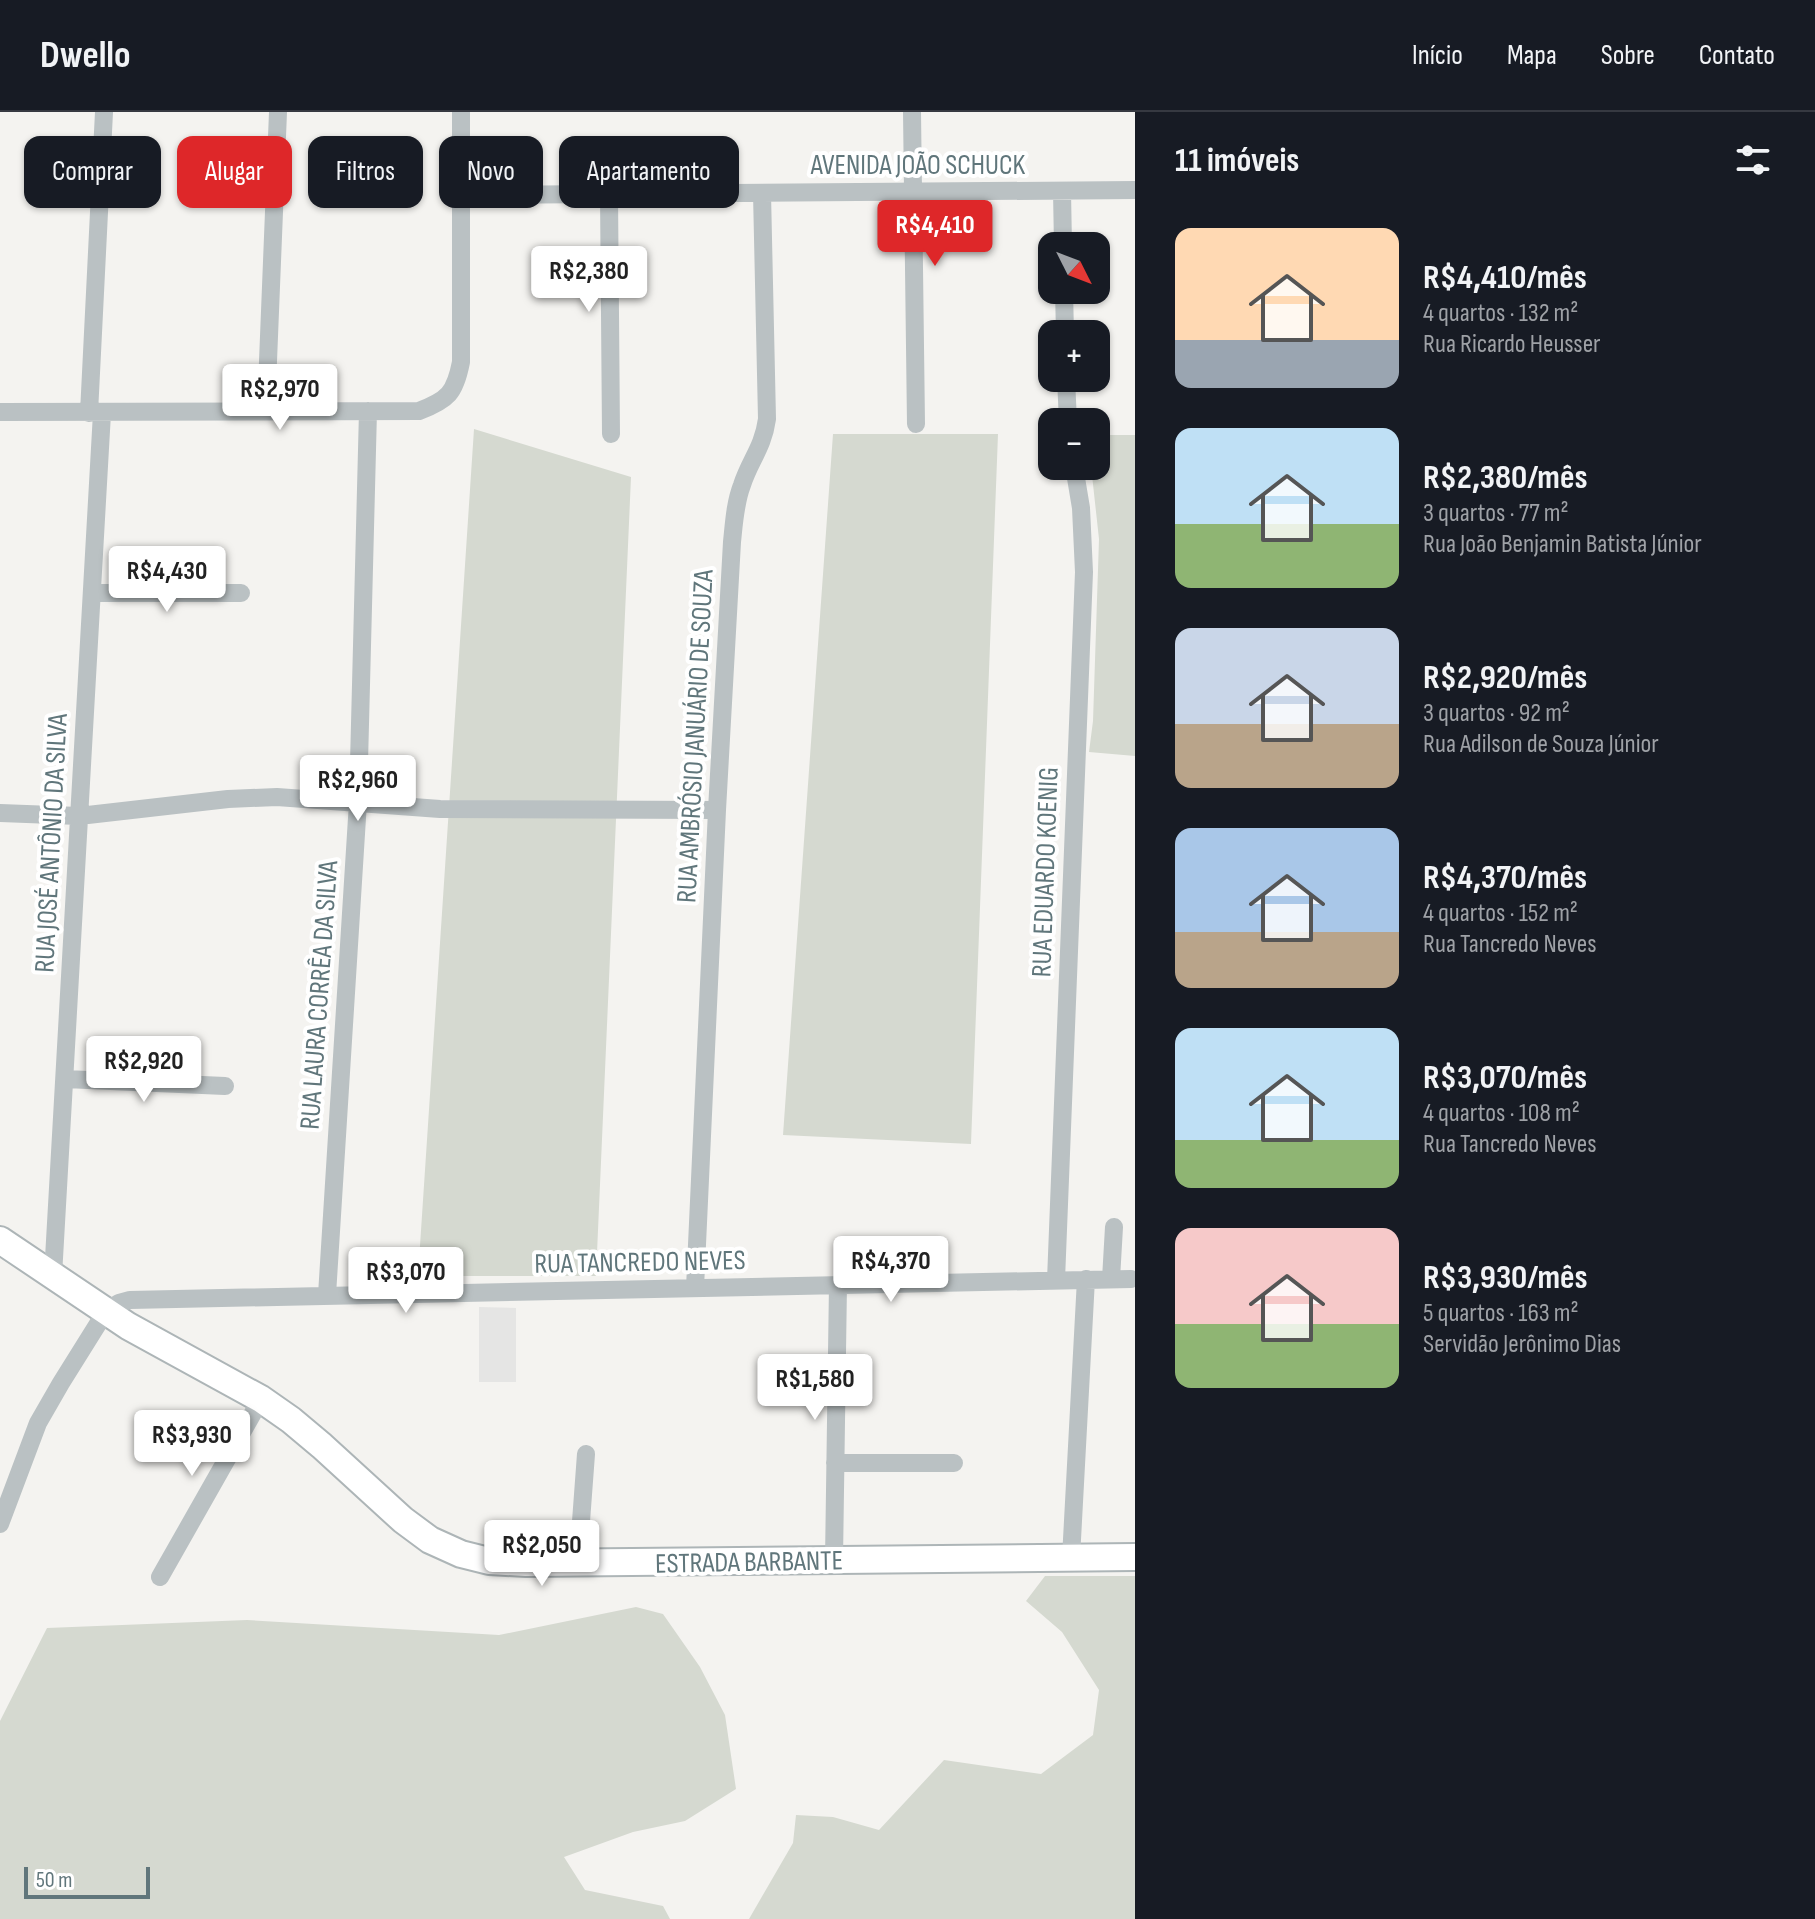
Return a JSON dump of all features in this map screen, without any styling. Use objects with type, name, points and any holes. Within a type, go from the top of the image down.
[{"type":"main road","name":"ESTRADA BARBANTE","points":[[0,1240],[151,1340],[261,1399],[322,1446],[403,1520],[430,1540],[461,1554],[489,1561],[526,1563],[1135,1557]]},
{"type":"street","name":"RUA JOSÉ ANTÔNIO DA SILVA","points":[[53,1276],[92,593],[104,112]]},
{"type":"street","points":[[266,411],[278,112]]},
{"type":"street","points":[[461,112],[461,136]]},
{"type":"street","points":[[912,112],[916,424]]},
{"type":"street","name":"AVENIDA JOÃO SCHUCK","points":[[739,193],[1135,190]]},
{"type":"street","points":[[1062,191],[1063,232]]},
{"type":"street","name":"RUA AMBRÓSIO JANUÁRIO DE SOUZA","points":[[695,1288],[732,542],[742,483],[765,435],[767,419],[762,193]]},
{"type":"street","points":[[0,412],[419,411],[445,400],[457,381],[461,362],[461,208]]},
{"type":"street","points":[[609,208],[611,434]]},
{"type":"street","name":"RUA LAURA CORRÊA DA SILVA","points":[[327,1295],[358,802],[368,411]]},
{"type":"street","name":"RUA EDUARDO KOENIG","points":[[1056,1280],[1084,572],[1076,480]]},
{"type":"street","points":[[92,593],[241,593]]},
{"type":"street","points":[[0,813],[79,816],[277,797],[440,809],[717,810]]},
{"type":"street","points":[[65,1079],[225,1086]]},
{"type":"street","points":[[1111,1279],[1114,1227]]},
{"type":"street","points":[[1071,1558],[1086,1279]]},
{"type":"street","name":"RUA TANCREDO NEVES","points":[[106,1311],[130,1300],[1131,1279]]},
{"type":"street","points":[[834,1560],[838,1284]]},
{"type":"street","points":[[0,1524],[38,1423],[106,1311]]},
{"type":"street","points":[[160,1577],[261,1399]]},
{"type":"street","points":[[578,1562],[586,1454]]},
{"type":"street","points":[[835,1463],[954,1463]]},
{"type":"shaded area","points":[[474,429],[631,477],[596,1276],[418,1276]]},
{"type":"shaded area","points":[[833,434],[998,434],[971,1144],[783,1135]]},
{"type":"shaded area","points":[[1110,435],[1135,435],[1135,756],[1089,752],[1093,721],[1099,539],[1093,480],[1110,480]]},
{"type":"shaded area","points":[[479,1307],[516,1308],[516,1382],[479,1382]]},
{"type":"shaded area","points":[[1045,1576],[1135,1576],[1135,1919],[749,1919],[793,1843],[796,1815],[833,1817],[879,1830],[944,1760],[1041,1774],[1093,1735],[1099,1690],[1062,1632],[1026,1601]]},
{"type":"shaded area","points":[[636,1607],[663,1614],[700,1667],[725,1715],[736,1789],[685,1821],[633,1832],[564,1857],[585,1890],[663,1906],[670,1919],[0,1919],[0,1721],[47,1628],[247,1620],[499,1635]]}]
